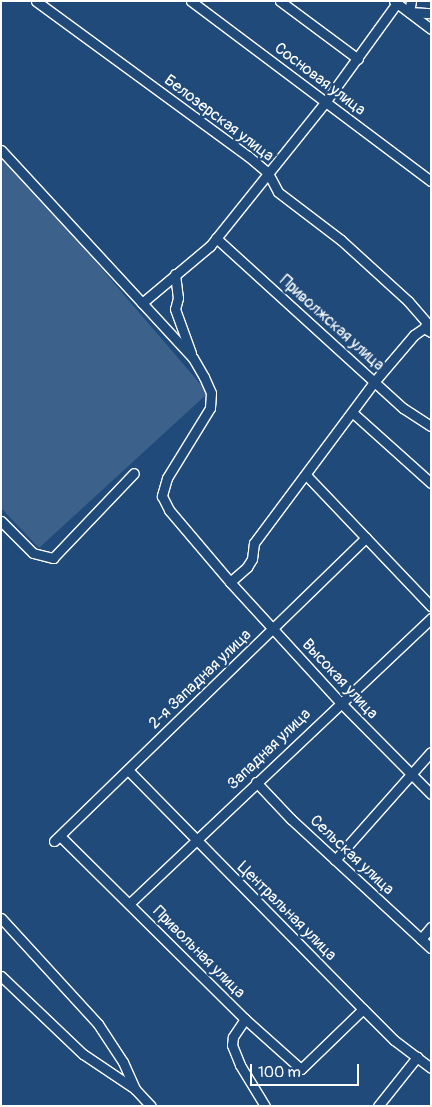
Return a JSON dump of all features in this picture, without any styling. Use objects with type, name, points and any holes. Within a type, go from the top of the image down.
[{"type":"street","name":"Белозерская улица","points":[[36,1],[268,173],[278,192],[340,240],[408,301],[428,326]]},
{"type":"street","name":"Сосновая улица","points":[[191,1],[431,181]]},
{"type":"street","points":[[280,1],[358,59]]},
{"type":"street","points":[[409,12],[411,1]]},
{"type":"street","points":[[142,303],[216,238],[326,102],[358,59],[395,2],[431,29]]},
{"type":"street","points":[[409,12],[431,13]]},
{"type":"street","points":[[1,150],[193,358]]},
{"type":"street","name":"Приволжская улица","points":[[216,238],[403,408],[431,426]]},
{"type":"street","points":[[175,274],[178,298],[175,309],[193,358]]},
{"type":"street","points":[[230,582],[247,567],[252,559],[254,543],[307,476],[374,382],[414,335],[428,326]]},
{"type":"street","name":"Высокая улица","points":[[193,358],[211,393],[210,408],[167,478],[162,496],[177,522],[230,582],[409,775],[431,794]]},
{"type":"street","points":[[353,413],[431,483]]},
{"type":"street","points":[[1,521],[33,553],[53,558],[134,473]]},
{"type":"street","points":[[307,476],[431,606]]},
{"type":"street","name":"2-я Западная улица","points":[[57,839],[366,538]]},
{"type":"street","name":"Западная улица","points":[[130,903],[340,702],[431,618]]},
{"type":"street","points":[[335,860],[431,752]]},
{"type":"street","name":"Центральная улица","points":[[128,770],[195,841],[362,1009],[431,1068]]},
{"type":"street","name":"Сельская улица","points":[[256,782],[335,860],[431,948]]},
{"type":"street","name":"Привольная улица","points":[[57,839],[130,903],[245,1019],[232,1037],[232,1045],[240,1065],[265,1106]]},
{"type":"street","points":[[1,918],[98,1024],[123,1062],[135,1089]]},
{"type":"street","points":[[420,939],[431,927]]},
{"type":"street","points":[[1,976],[83,1054],[135,1089],[151,1106]]},
{"type":"street","points":[[245,1019],[296,1067],[301,1069],[362,1009]]},
{"type":"street","points":[[378,1106],[418,1057]]},
{"type":"shaded area","points":[[1,151],[208,393],[39,548],[1,508]]}]
